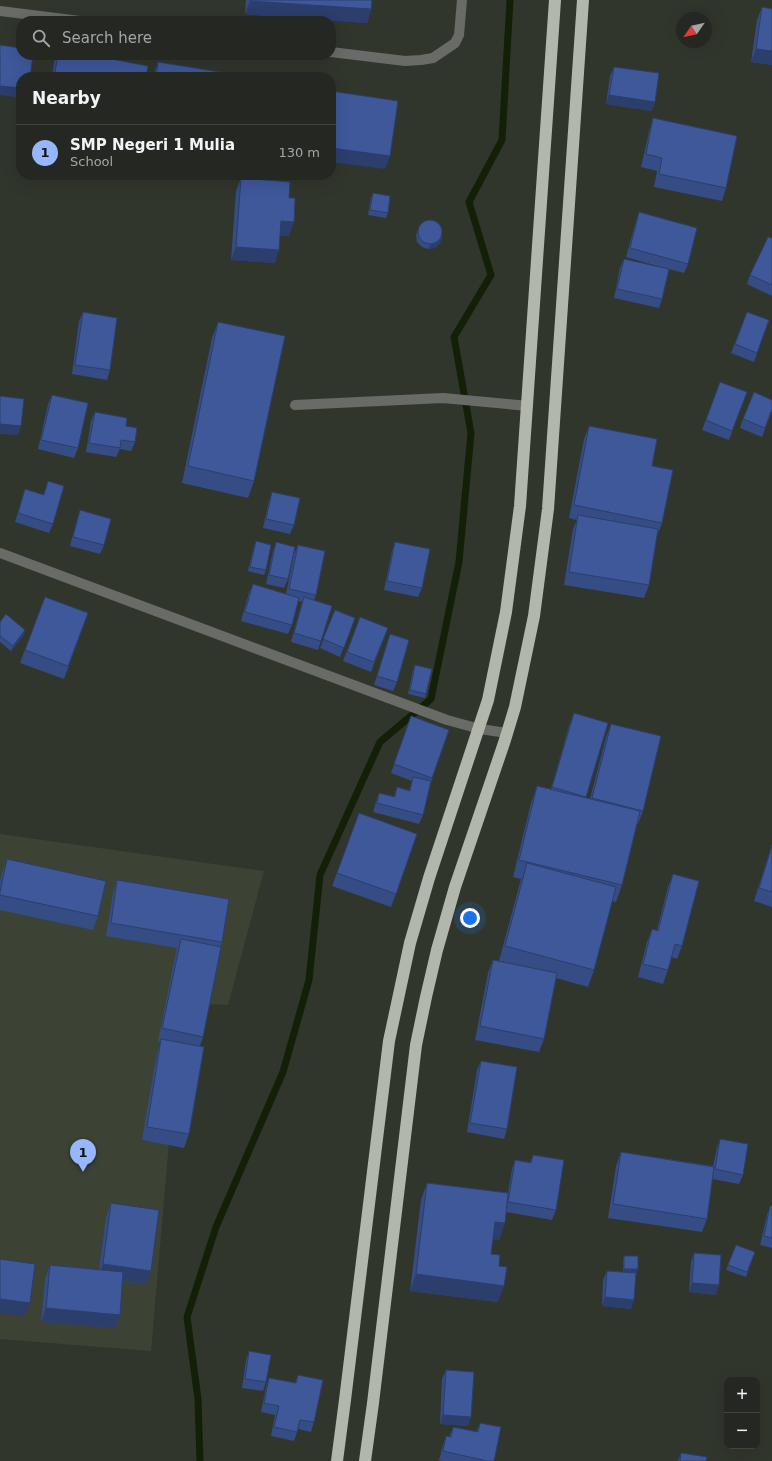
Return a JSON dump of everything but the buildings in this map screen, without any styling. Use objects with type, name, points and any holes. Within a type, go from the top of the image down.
[{"type":"highway","points":[[337,1461],[389,1041],[399,990],[412,936],[429,878],[480,729],[496,666],[506,612],[520,506],[555,0]]},
{"type":"highway","points":[[365,1461],[416,1045],[426,997],[455,886],[507,733],[521,679],[534,616],[548,509],[583,0]]},
{"type":"street","points":[[336,53],[406,61],[433,58],[455,43],[459,35],[462,0]]},
{"type":"street","points":[[0,11],[40,16]]},
{"type":"street","points":[[295,405],[443,398],[528,406]]},
{"type":"street","points":[[0,553],[385,698],[447,720],[480,729],[507,733]]},
{"type":"shaded area","points":[[0,834],[264,871],[228,1005],[181,1003],[151,1351],[0,1339]]},
{"type":"waterway","points":[[200,1461],[198,1399],[187,1317],[216,1227],[283,1072],[309,980],[320,875],[380,742],[431,699],[459,562],[471,433],[454,337],[491,275],[469,202],[502,140],[510,0]]},
{"type":"place","name":"SMP Negeri 1 Mulia","points":[[83,1172]]}]
